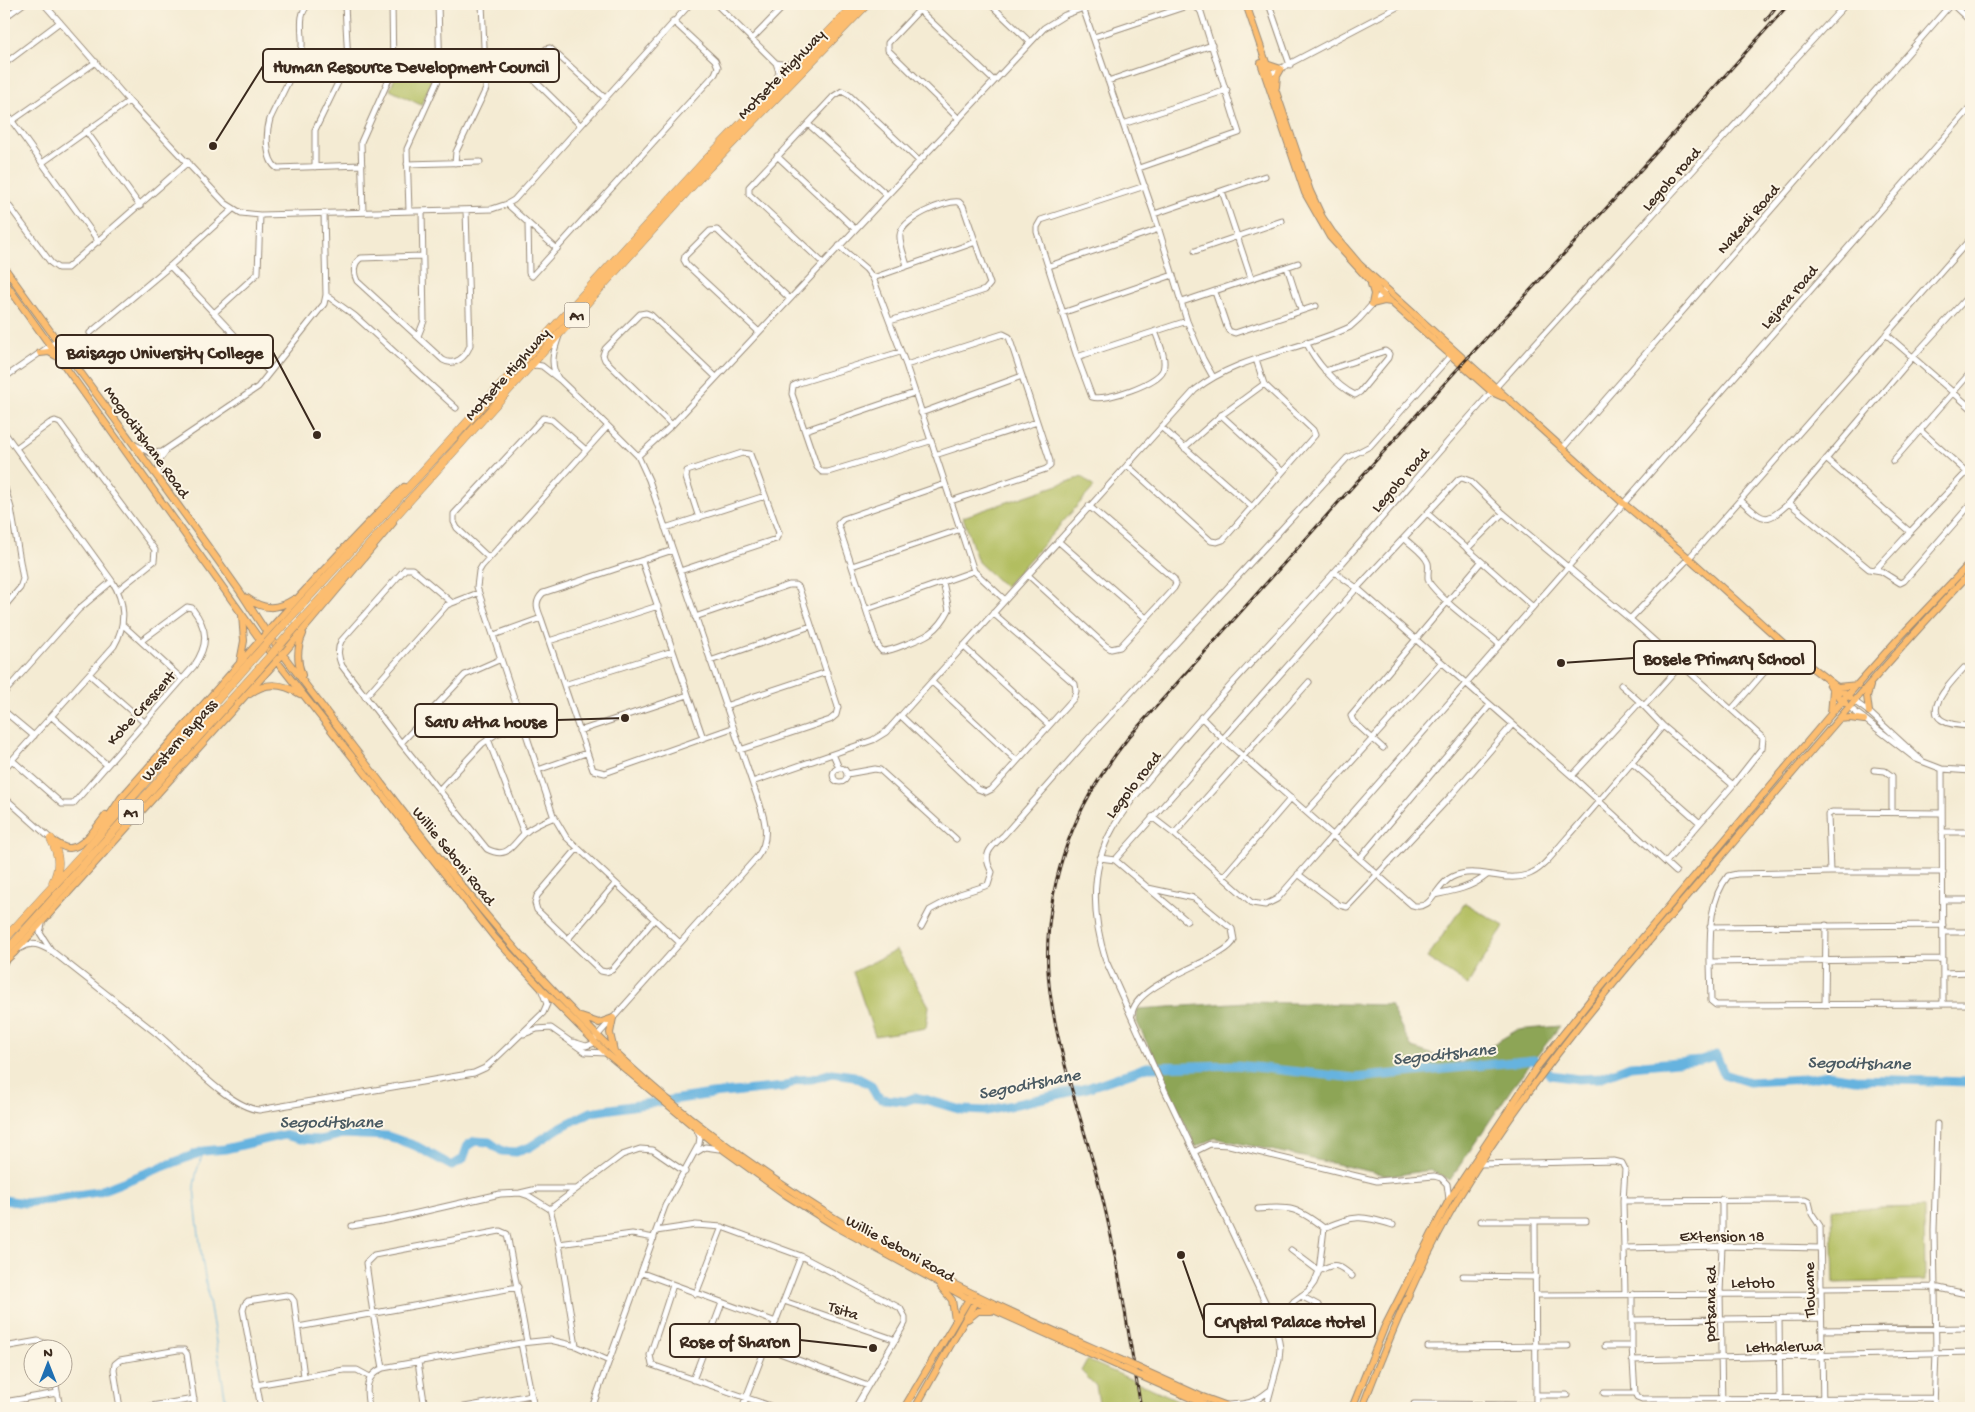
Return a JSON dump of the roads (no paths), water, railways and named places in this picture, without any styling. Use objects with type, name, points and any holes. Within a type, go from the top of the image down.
[{"type":"highway","name":"Motsete Highway","points":[[284,624],[704,162],[856,4]]},
{"type":"highway","name":"Motsete Highway","points":[[292,632],[709,167],[867,4]]},
{"type":"highway","name":"Western Bypass","points":[[4,940],[284,624]]},
{"type":"highway","name":"Western Bypass","points":[[4,954],[292,632]]},
{"type":"highway","points":[[48,890],[59,864],[56,848],[51,839]]},
{"type":"main road","points":[[1242,4],[1318,220],[1330,237],[1371,282],[1494,390]]},
{"type":"main road","points":[[1246,4],[1266,64],[1267,76],[1276,93],[1308,192],[1332,232],[1392,302],[1494,390],[1505,397],[1852,704]]},
{"type":"main road","points":[[1266,64],[1282,69],[1276,80],[1276,93]]},
{"type":"main road","name":"Mogoditshane Road","points":[[4,267],[158,477],[242,594],[267,633]]},
{"type":"main road","name":"Mogoditshane Road","points":[[4,281],[261,641]]},
{"type":"main road","points":[[1371,282],[1374,294],[1372,304],[1384,301],[1392,302]]},
{"type":"main road","points":[[40,353],[49,352],[59,358]]},
{"type":"main road","points":[[51,839],[64,847],[71,848],[77,845],[122,798],[362,528],[441,451]]},
{"type":"main road","points":[[4,962],[277,661],[385,534],[405,506]]},
{"type":"main road","points":[[1352,1408],[1384,1328],[1449,1200],[1481,1149],[1540,1069],[1831,714],[1898,639],[1971,562]]},
{"type":"main road","points":[[1565,1038],[1852,704],[1971,572]]},
{"type":"main road","points":[[242,594],[254,603],[270,609],[286,605],[302,594]]},
{"type":"main road","points":[[239,666],[244,641],[242,614]]},
{"type":"main road","points":[[304,681],[299,667],[298,653],[301,639],[307,626]]},
{"type":"main road","name":"Willie Seboni Road","points":[[267,633],[425,841],[487,917],[576,1014],[606,1053],[639,1078]]},
{"type":"main road","name":"Willie Seboni Road","points":[[261,641],[490,931],[540,988],[615,1053],[639,1078]]},
{"type":"main road","points":[[1869,712],[1867,696],[1873,680]]},
{"type":"main road","points":[[239,703],[254,691],[271,684],[290,688],[306,697]]},
{"type":"main road","points":[[1835,688],[1858,685]]},
{"type":"main road","points":[[1831,714],[1835,688]]},
{"type":"main road","points":[[1839,719],[1864,720]]},
{"type":"main road","points":[[95,839],[122,798]]},
{"type":"main road","points":[[576,1014],[599,1023],[613,1018],[610,1037],[615,1053]]},
{"type":"main road","points":[[1362,1408],[1390,1335],[1415,1280],[1446,1220],[1540,1069]]},
{"type":"main road","points":[[639,1078],[686,1117]]},
{"type":"main road","name":"Willie Seboni Road","points":[[686,1117],[697,1129],[725,1151],[786,1195],[835,1226],[936,1283],[1224,1405]]},
{"type":"main road","name":"Willie Seboni Road","points":[[686,1117],[790,1190],[997,1312],[1214,1408]]},
{"type":"main road","points":[[936,1283],[952,1300],[955,1322]]},
{"type":"main road","points":[[904,1408],[955,1322],[974,1298]]},
{"type":"main road","points":[[914,1408],[964,1323],[974,1298]]},
{"type":"main road","points":[[964,1323],[978,1311],[997,1312]]},
{"type":"main road","points":[[1224,1405],[1233,1408]]},
{"type":"street","points":[[4,18],[23,4]]},
{"type":"street","points":[[44,4],[129,101],[233,209],[241,213],[260,215],[492,209],[507,204],[514,200],[690,4]]},
{"type":"street","points":[[362,165],[277,168],[269,157],[268,124],[302,49],[302,15],[304,9],[309,5],[367,4]]},
{"type":"street","points":[[364,212],[362,138],[393,68],[392,4]]},
{"type":"street","points":[[409,211],[407,146],[440,76],[438,4]]},
{"type":"street","points":[[455,163],[455,154],[486,89],[482,4]]},
{"type":"street","points":[[716,4],[776,63],[779,72],[772,90]]},
{"type":"street","points":[[925,4],[888,43],[888,50],[958,119]]},
{"type":"street","points":[[990,4],[1030,42]]},
{"type":"street","points":[[638,456],[672,425],[1044,28],[1056,19],[1091,4]]},
{"type":"street","points":[[1269,4],[1290,65]]},
{"type":"street","points":[[1267,76],[1403,4]]},
{"type":"street","name":"Legolo road","points":[[1266,1408],[1269,1391],[1279,1360],[1280,1348],[1276,1325],[1159,1078],[1106,960],[1100,941],[1094,889],[1100,858],[1114,827],[1132,801],[1201,717],[1334,572],[1494,390],[1846,4]]},
{"type":"street","points":[[1951,4],[1971,22]]},
{"type":"street","name":"Nakedi Road","points":[[1562,449],[1951,4]]},
{"type":"street","points":[[1956,4],[1971,18]]},
{"type":"street","points":[[314,166],[315,130],[348,62],[345,5]]},
{"type":"street","points":[[752,39],[782,5]]},
{"type":"street","points":[[1094,37],[1190,5],[1201,12],[1240,130],[1238,134],[1139,168]]},
{"type":"street","points":[[1083,8],[1145,186],[1187,321],[1213,377]]},
{"type":"street","points":[[919,10],[994,81]]},
{"type":"street","points":[[4,64],[60,22]]},
{"type":"street","points":[[528,224],[529,273],[534,275],[717,71],[715,60],[673,22]]},
{"type":"street","points":[[1108,81],[1212,46]]},
{"type":"street","points":[[580,125],[534,80],[532,70],[534,62],[546,49],[550,48],[605,98]]},
{"type":"street","points":[[776,63],[786,65],[802,59]]},
{"type":"street","points":[[12,121],[96,62]]},
{"type":"street","points":[[1123,124],[1227,90]]},
{"type":"street","points":[[823,263],[749,194],[749,187],[777,156],[838,92],[846,92],[919,161]]},
{"type":"street","points":[[42,163],[129,101]]},
{"type":"street","name":"Lejara road","points":[[1222,877],[1252,904],[1260,906],[1272,903],[1971,107]]},
{"type":"street","points":[[4,110],[99,242]]},
{"type":"street","points":[[808,124],[887,195]]},
{"type":"street","points":[[86,131],[140,206]]},
{"type":"street","points":[[777,156],[855,229]]},
{"type":"street","points":[[4,199],[51,263],[63,269],[72,266],[188,162]]},
{"type":"street","points":[[407,164],[480,162]]},
{"type":"street","points":[[1154,214],[1265,176]]},
{"type":"street","points":[[1145,186],[1041,220],[1037,227],[1037,232],[1062,313],[1092,397],[1102,399],[1150,382],[1161,374],[1164,360],[1155,331]]},
{"type":"street","points":[[1222,192],[1251,278]]},
{"type":"street","points":[[890,322],[988,289],[990,280],[963,206],[959,202],[952,202],[918,215],[902,228],[900,240],[907,266]]},
{"type":"street","points":[[507,204],[557,249]]},
{"type":"street","points":[[90,333],[170,266],[233,209]]},
{"type":"street","points":[[418,336],[424,321],[422,210]]},
{"type":"street","points":[[422,256],[360,258],[357,260],[354,270],[357,281],[447,362],[458,361],[470,345],[466,210]]},
{"type":"street","points":[[134,445],[151,453],[168,449],[258,387],[324,304],[326,295],[324,213]]},
{"type":"street","points":[[214,313],[258,273],[260,215]]},
{"type":"street","points":[[1195,251],[1282,221]]},
{"type":"street","points":[[1049,266],[1159,229]]},
{"type":"street","points":[[759,332],[686,265],[685,256],[710,231],[717,230],[790,299]]},
{"type":"street","points":[[1630,619],[1689,558],[1971,238]]},
{"type":"street","points":[[873,278],[976,242]]},
{"type":"street","points":[[839,246],[866,269],[873,278],[906,365],[974,571],[1005,600]]},
{"type":"street","points":[[1182,302],[1298,263]]},
{"type":"street","points":[[170,266],[270,372]]},
{"type":"street","points":[[1287,267],[1301,310]]},
{"type":"street","points":[[1062,313],[1173,276]]},
{"type":"street","points":[[752,782],[881,737],[1194,390],[1213,377],[1350,327],[1383,291]]},
{"type":"street","points":[[1215,292],[1227,327],[1232,333],[1316,306]]},
{"type":"street","points":[[1740,500],[1761,517],[1767,519],[1774,516],[1789,503],[1912,358],[1971,293]]},
{"type":"street","points":[[326,295],[355,316],[456,408]]},
{"type":"street","points":[[672,425],[605,360],[602,355],[604,349],[640,314],[646,312],[716,377]]},
{"type":"street","points":[[1077,357],[1187,321]]},
{"type":"street","points":[[906,365],[1002,334],[1008,337],[1022,376],[1050,461],[1048,468],[951,501]]},
{"type":"street","points":[[1886,334],[1971,408]]},
{"type":"street","points":[[559,335],[553,353],[553,360],[555,373],[560,380]]},
{"type":"street","points":[[4,378],[57,341]]},
{"type":"street","points":[[1306,342],[1314,358],[1325,371],[1355,395],[1360,392],[1389,354],[1385,351],[1325,371]]},
{"type":"street","points":[[900,352],[796,384],[793,386],[792,394],[806,430],[817,467],[824,472],[930,440]]},
{"type":"street","points":[[921,927],[930,910],[960,894],[988,885],[992,872],[987,864],[987,854],[990,848],[1004,835],[1090,737],[1347,458],[1370,446],[1452,354]]},
{"type":"street","points":[[1127,465],[1211,541],[1217,542],[1222,540],[1315,436],[1315,432],[1264,384],[1256,360]]},
{"type":"street","points":[[519,1036],[537,1029],[551,1028],[573,1042],[586,1046],[596,1038],[757,858],[764,847],[766,829],[752,782],[732,728],[673,550],[638,456],[560,380],[542,366],[535,365],[530,367]]},
{"type":"street","points":[[1894,461],[1971,372]]},
{"type":"street","points":[[921,413],[1022,376]]},
{"type":"street","points":[[1184,448],[1222,415],[1264,384]]},
{"type":"street","points":[[806,430],[914,393]]},
{"type":"street","points":[[1222,415],[1282,471]]},
{"type":"street","points":[[489,558],[455,525],[454,514],[543,418],[552,420],[586,450]]},
{"type":"street","points":[[16,448],[50,423],[55,421],[60,423],[155,550],[154,561],[118,590]]},
{"type":"street","points":[[935,456],[1037,422]]},
{"type":"street","points":[[608,426],[489,558],[479,571],[477,587],[554,817],[566,838],[680,943]]},
{"type":"street","points":[[1161,427],[1252,507]]},
{"type":"street","points":[[1875,570],[1910,532],[1969,474],[1920,430]]},
{"type":"street","points":[[4,432],[112,580],[118,590],[123,606],[123,625],[114,646],[4,769]]},
{"type":"street","points":[[158,477],[160,459],[168,449]]},
{"type":"street","points":[[680,572],[776,540],[779,533],[751,456],[748,453],[742,453],[689,470],[686,476],[699,518]]},
{"type":"street","points":[[1826,459],[1910,532]]},
{"type":"street","points":[[1115,860],[1357,588],[1462,478],[1470,481],[1503,513],[1630,619],[1760,735],[1763,742],[1762,748],[1733,785],[1666,862]]},
{"type":"street","points":[[943,582],[949,602],[949,610],[945,618],[928,636],[894,650],[882,651],[878,646],[839,528],[840,521],[945,484]]},
{"type":"street","points":[[4,485],[11,508],[23,579],[20,588],[4,607]]},
{"type":"street","points":[[665,528],[765,496]]},
{"type":"street","points":[[1789,503],[1869,569],[1881,571],[1897,582],[1904,581],[1971,504]]},
{"type":"street","points":[[1028,575],[1111,649],[1120,646],[1174,588],[1176,582],[1090,506]]},
{"type":"street","points":[[1427,513],[1533,607]]},
{"type":"street","points":[[1467,549],[1503,513]]},
{"type":"street","points":[[852,566],[961,529]]},
{"type":"street","points":[[1404,538],[1426,558],[1428,579],[1431,585],[1448,602],[1499,644]]},
{"type":"street","points":[[1058,541],[1146,618]]},
{"type":"street","points":[[673,550],[543,594],[537,599],[537,606],[593,770],[605,773],[732,728]]},
{"type":"street","points":[[642,561],[703,738]]},
{"type":"street","points":[[1383,748],[1353,721],[1351,716],[1482,562]]},
{"type":"street","points":[[451,602],[412,569],[405,569],[339,646],[338,658],[400,743],[487,849],[504,853],[524,833],[554,817]]},
{"type":"street","points":[[867,609],[974,571]]},
{"type":"street","points":[[1334,572],[1357,588],[1572,776],[1676,872]]},
{"type":"street","points":[[4,693],[79,609],[112,580]]},
{"type":"street","points":[[695,617],[795,585],[799,588],[838,707],[836,715],[830,720],[740,750]]},
{"type":"street","points":[[365,697],[451,602],[478,593]]},
{"type":"street","points":[[549,640],[658,606]]},
{"type":"street","name":"Kobe Crescent","points":[[12,760],[62,804],[73,804],[201,656],[204,629],[202,622],[192,608],[187,607],[141,642]]},
{"type":"street","points":[[901,716],[978,789],[986,792],[992,789],[1074,698],[1075,684],[993,613]]},
{"type":"street","points":[[494,635],[541,618]]},
{"type":"street","points":[[123,625],[182,679]]},
{"type":"street","points":[[710,661],[811,626]]},
{"type":"street","points":[[963,646],[1049,725]]},
{"type":"street","points":[[1732,710],[1787,646]]},
{"type":"street","points":[[564,685],[673,651]]},
{"type":"street","points":[[400,743],[465,675],[501,660]]},
{"type":"street","points":[[1307,811],[1441,663]]},
{"type":"street","points":[[1572,776],[1681,665]]},
{"type":"street","points":[[1964,668],[1938,699],[1937,712],[1943,721],[1950,724],[1971,726]]},
{"type":"street","points":[[725,706],[827,672]]},
{"type":"street","points":[[89,674],[144,722]]},
{"type":"street","points":[[932,682],[1017,761]]},
{"type":"street","points":[[1174,834],[1309,682]]},
{"type":"street","points":[[1621,685],[1663,726],[1733,785]]},
{"type":"street","points":[[579,731],[688,695]]},
{"type":"street","points":[[1852,704],[1869,712],[1922,762]]},
{"type":"street","points":[[1852,704],[1864,720],[1922,762],[1942,769],[1971,770]]},
{"type":"street","points":[[1360,858],[1490,705]]},
{"type":"street","points":[[4,711],[34,736]]},
{"type":"street","points":[[52,717],[106,764]]},
{"type":"street","points":[[1201,717],[1242,756],[1412,905],[1422,907],[1434,896],[1446,880],[1453,876],[1474,872],[1516,877],[1537,870],[1599,802],[1663,726]]},
{"type":"street","points":[[439,790],[475,751],[488,740],[496,734],[523,725]]},
{"type":"street","points":[[1298,874],[1343,907],[1347,907],[1450,797],[1512,725]]},
{"type":"street","points":[[488,740],[524,833]]},
{"type":"street","points":[[538,770],[586,753]]},
{"type":"street","points":[[833,754],[838,768]]},
{"type":"street","points":[[1632,763],[1700,823]]},
{"type":"street","points":[[838,768],[843,768],[847,774],[844,782],[837,781],[834,778],[834,773],[838,768]]},
{"type":"street","points":[[1942,769],[1943,1004]]},
{"type":"street","points":[[847,774],[880,770],[956,839]]},
{"type":"street","points":[[1874,770],[1885,771],[1892,776],[1892,812]]},
{"type":"street","points":[[4,797],[51,839]]},
{"type":"street","points":[[1152,817],[1222,877],[1291,798]]},
{"type":"street","points":[[1830,872],[1829,813],[1844,811],[1942,813]]},
{"type":"street","points":[[1942,832],[1971,832]]},
{"type":"street","points":[[577,849],[537,896],[535,903],[537,910],[601,971],[612,970],[654,920]]},
{"type":"street","points":[[1100,858],[1115,860],[1187,922]]},
{"type":"street","points":[[1943,872],[1830,872],[1737,874],[1728,876],[1718,891],[1710,927],[1711,1001],[1716,1005],[1971,1004]]},
{"type":"street","points":[[1434,896],[1470,886],[1487,874]]},
{"type":"street","points":[[568,939],[615,884]]},
{"type":"street","points":[[1132,1018],[1132,1010],[1146,994],[1228,947],[1234,940],[1232,929],[1194,898],[1148,888]]},
{"type":"street","points":[[1943,900],[1971,900]]},
{"type":"street","points":[[45,919],[40,927],[40,933],[53,952]]},
{"type":"street","points":[[1825,1005],[1826,925]]},
{"type":"street","points":[[1710,927],[1943,925]]},
{"type":"street","points":[[1943,932],[1971,932]]},
{"type":"street","points":[[14,953],[26,945],[35,943],[53,952],[156,1033],[232,1100],[250,1109],[268,1110],[474,1073],[485,1068],[543,1013],[547,1007],[546,999],[540,988]]},
{"type":"street","points":[[1710,962],[1943,960]]},
{"type":"street","points":[[1943,973],[1971,972]]},
{"type":"street","points":[[573,1042],[585,1052],[606,1053]]},
{"type":"street","points":[[1934,1408],[1937,1124]]},
{"type":"street","points":[[592,1408],[665,1206],[696,1152],[700,1140],[697,1129]]},
{"type":"street","points":[[1194,1152],[1210,1144],[1229,1145],[1377,1181],[1434,1176],[1441,1178],[1448,1184],[1449,1200]]},
{"type":"street","points":[[696,1152],[709,1146],[725,1151]]},
{"type":"street","points":[[550,1209],[622,1155],[640,1149],[647,1148],[658,1153],[685,1172]]},
{"type":"street","points":[[1480,1164],[1622,1163],[1625,1169],[1625,1294]]},
{"type":"street","points":[[352,1226],[387,1220],[500,1194],[520,1193],[537,1189],[577,1189]]},
{"type":"street","points":[[520,1193],[529,1196],[550,1209],[559,1244],[576,1346]]},
{"type":"street","points":[[1624,1201],[1722,1199]]},
{"type":"street","name":"Tlowane","points":[[1722,1199],[1805,1200],[1811,1204],[1812,1214],[1820,1224],[1823,1408]]},
{"type":"street","name":"potsana Rd","points":[[1722,1199],[1720,1294],[1722,1408]]},
{"type":"street","points":[[1258,1209],[1279,1207],[1295,1209],[1306,1214],[1324,1228]]},
{"type":"street","points":[[1324,1228],[1359,1216],[1393,1225]]},
{"type":"street","points":[[1481,1221],[1586,1222]]},
{"type":"street","points":[[1414,1404],[1536,1407],[1535,1221]]},
{"type":"street","points":[[656,1231],[696,1226],[722,1227],[801,1256],[900,1308],[906,1317],[905,1323],[855,1408]]},
{"type":"street","points":[[696,1294],[722,1227]]},
{"type":"street","points":[[1276,1325],[1294,1301],[1312,1287],[1319,1271],[1324,1228]]},
{"type":"street","points":[[382,1368],[366,1264],[374,1255],[500,1230],[507,1234],[527,1342]]},
{"type":"street","points":[[559,1244],[632,1234],[654,1238]]},
{"type":"street","name":"Extension 18","points":[[1624,1248],[1722,1246],[1820,1248]]},
{"type":"street","points":[[1291,1250],[1319,1271]]},
{"type":"street","points":[[742,1408],[801,1256]]},
{"type":"street","points":[[1319,1271],[1329,1265],[1341,1266],[1352,1276]]},
{"type":"street","points":[[642,1273],[776,1322]]},
{"type":"street","points":[[1463,1276],[1536,1277]]},
{"type":"street","points":[[673,1285],[650,1355],[652,1365],[776,1408]]},
{"type":"street","name":"Letoto","points":[[1536,1295],[1720,1294],[1934,1286],[1971,1295]]},
{"type":"street","points":[[298,1327],[518,1287]]},
{"type":"street","points":[[1632,1294],[1632,1360],[1635,1393],[1637,1397],[1642,1399],[1934,1398]]},
{"type":"street","points":[[261,1408],[243,1310],[244,1304],[248,1301],[286,1295],[294,1301],[304,1376]]},
{"type":"street","points":[[1301,1296],[1318,1306],[1323,1322]]},
{"type":"street","name":"Tsita","points":[[784,1301],[896,1340]]},
{"type":"street","points":[[693,1380],[722,1303]]},
{"type":"street","points":[[1632,1320],[1822,1318]]},
{"type":"street","points":[[1779,1319],[1780,1399]]},
{"type":"street","points":[[1822,1330],[1971,1328]]},
{"type":"street","points":[[369,1408],[366,1391],[370,1377],[382,1368],[527,1342],[550,1340],[576,1346],[609,1361]]},
{"type":"street","points":[[521,1343],[534,1408]]},
{"type":"street","points":[[4,1347],[22,1344]]},
{"type":"street","points":[[1428,1347],[1568,1346]]},
{"type":"street","points":[[1605,1346],[1632,1346]]},
{"type":"street","points":[[766,1348],[868,1386]]},
{"type":"street","points":[[120,1408],[114,1370],[115,1364],[120,1360],[178,1350],[184,1350],[187,1354],[196,1408]]},
{"type":"street","name":"Lethalerwa","points":[[1632,1360],[1971,1352]]},
{"type":"street","points":[[418,1362],[425,1408]]},
{"type":"street","points":[[256,1385],[304,1376],[357,1370],[370,1377]]},
{"type":"street","points":[[57,1390],[60,1408]]},
{"type":"street","points":[[1224,1405],[1250,1404],[1256,1402],[1269,1391]]},
{"type":"street","points":[[1604,1394],[1635,1393]]},
{"type":"street","points":[[4,1402],[58,1394]]},
{"type":"street","points":[[459,1408],[531,1395]]},
{"type":"street","points":[[1536,1395],[1567,1395]]},
{"type":"street","points":[[139,1408],[194,1399]]},
{"type":"waterway","name":"Segoditshane","points":[[4,1200],[25,1203],[97,1192],[204,1151],[225,1149],[284,1135],[300,1139],[320,1140],[343,1134],[387,1136],[416,1146],[452,1166],[463,1159],[468,1145],[475,1141],[489,1142],[502,1151],[516,1152],[530,1147],[559,1128],[591,1112],[712,1094],[784,1087],[797,1080],[812,1079],[832,1073],[854,1076],[871,1085],[876,1095],[882,1099],[905,1101],[914,1098],[924,1099],[962,1110],[986,1111],[1087,1088],[1147,1067],[1236,1065],[1355,1078],[1534,1060],[1551,1075],[1578,1079],[1599,1078],[1630,1066],[1701,1060],[1716,1055],[1724,1074],[1749,1082],[1804,1079],[1828,1075],[1855,1079],[1971,1082]]},
{"type":"waterway","points":[[204,1151],[197,1170],[194,1186],[196,1210],[202,1259],[227,1408]]},
{"type":"railway","points":[[1766,20],[1778,4]]},
{"type":"railway","points":[[1141,1408],[1114,1249],[1096,1172],[1055,1024],[1048,973],[1050,920],[1054,894],[1060,867],[1078,817],[1090,794],[1128,738],[1462,364],[1611,203],[1789,4]]},
{"type":"place","name":"Human Resource Development Council","points":[[213,146]]},
{"type":"place","name":"Baisago University College","points":[[317,435]]},
{"type":"place","name":"Bosele Primary School","points":[[1561,663]]},
{"type":"place","name":"Saru atha house","points":[[625,718]]},
{"type":"place","name":"Crystal Palace Hotel","points":[[1181,1255]]},
{"type":"place","name":"Rose of Sharon","points":[[873,1348]]}]
